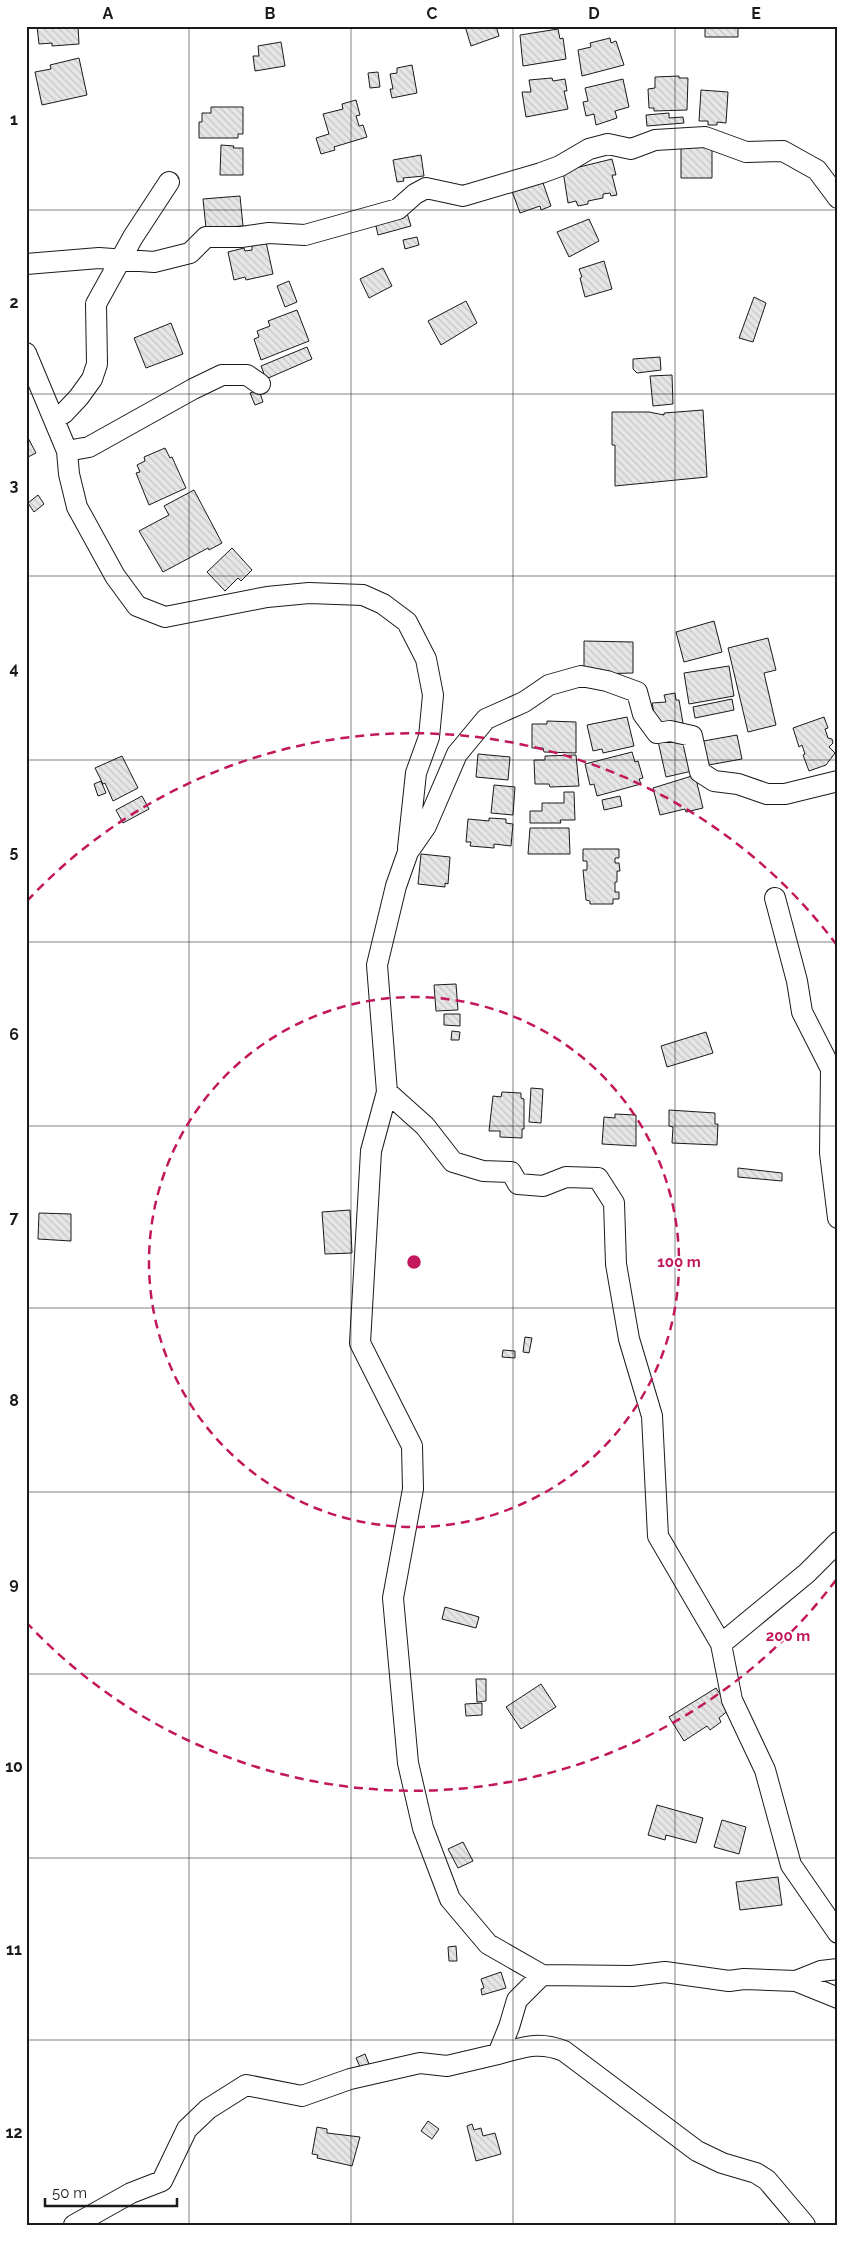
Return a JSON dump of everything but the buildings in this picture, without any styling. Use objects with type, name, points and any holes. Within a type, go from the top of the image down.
[{"type":"street","points":[[26,264],[99,258],[154,262],[190,253],[206,237],[241,237],[269,233],[305,235],[398,209],[415,194],[426,188],[463,196],[560,166],[589,149],[608,144],[631,149],[654,140],[705,137],[746,152],[783,150],[817,170],[838,198]]},
{"type":"street","points":[[54,419],[64,413],[74,403],[92,379],[97,364],[96,304],[120,260],[169,182]]},
{"type":"street","points":[[26,353],[67,450],[69,474],[77,507],[115,576],[137,606],[165,617],[267,597],[309,593],[363,595],[383,604],[407,622],[426,659],[433,695],[429,736],[416,773],[408,852],[396,886],[377,965],[387,1092],[371,1151],[360,1343],[412,1446],[413,1488],[393,1598],[408,1763],[423,1828],[450,1899],[488,1944],[542,1975],[632,1976],[665,1972],[729,1981],[744,1979],[796,1981],[838,1998]]},
{"type":"street","points":[[67,450],[89,447],[193,388],[222,375],[247,375],[260,384]]},
{"type":"street","points":[[408,852],[426,826],[456,754],[486,719],[524,702],[550,685],[581,676],[608,681],[637,692],[643,714],[657,733],[670,731],[692,736],[700,772],[714,781],[738,784],[767,794],[785,794],[838,781]]},
{"type":"street","points":[[775,898],[797,981],[802,1012],[831,1069],[830,1154],[838,1218]]},
{"type":"street","points":[[387,1092],[424,1126],[453,1162],[482,1171],[511,1172],[518,1184],[544,1186],[566,1177],[598,1178],[614,1203],[616,1264],[629,1339],[652,1416],[658,1536],[721,1644],[732,1700],[765,1770],[791,1865],[838,1934]]},
{"type":"street","points":[[721,1644],[807,1573],[838,1542]]},
{"type":"street","points":[[796,1981],[821,1972],[838,1969]]},
{"type":"street","points":[[498,2054],[517,2000],[542,1975]]},
{"type":"street","points":[[74,2225],[131,2194],[162,2182],[187,2129],[208,2109],[246,2085],[302,2096],[350,2079],[411,2065],[420,2063],[447,2066],[535,2044],[550,2045],[564,2051],[696,2151],[722,2163],[756,2173],[767,2180],[805,2225]]}]
